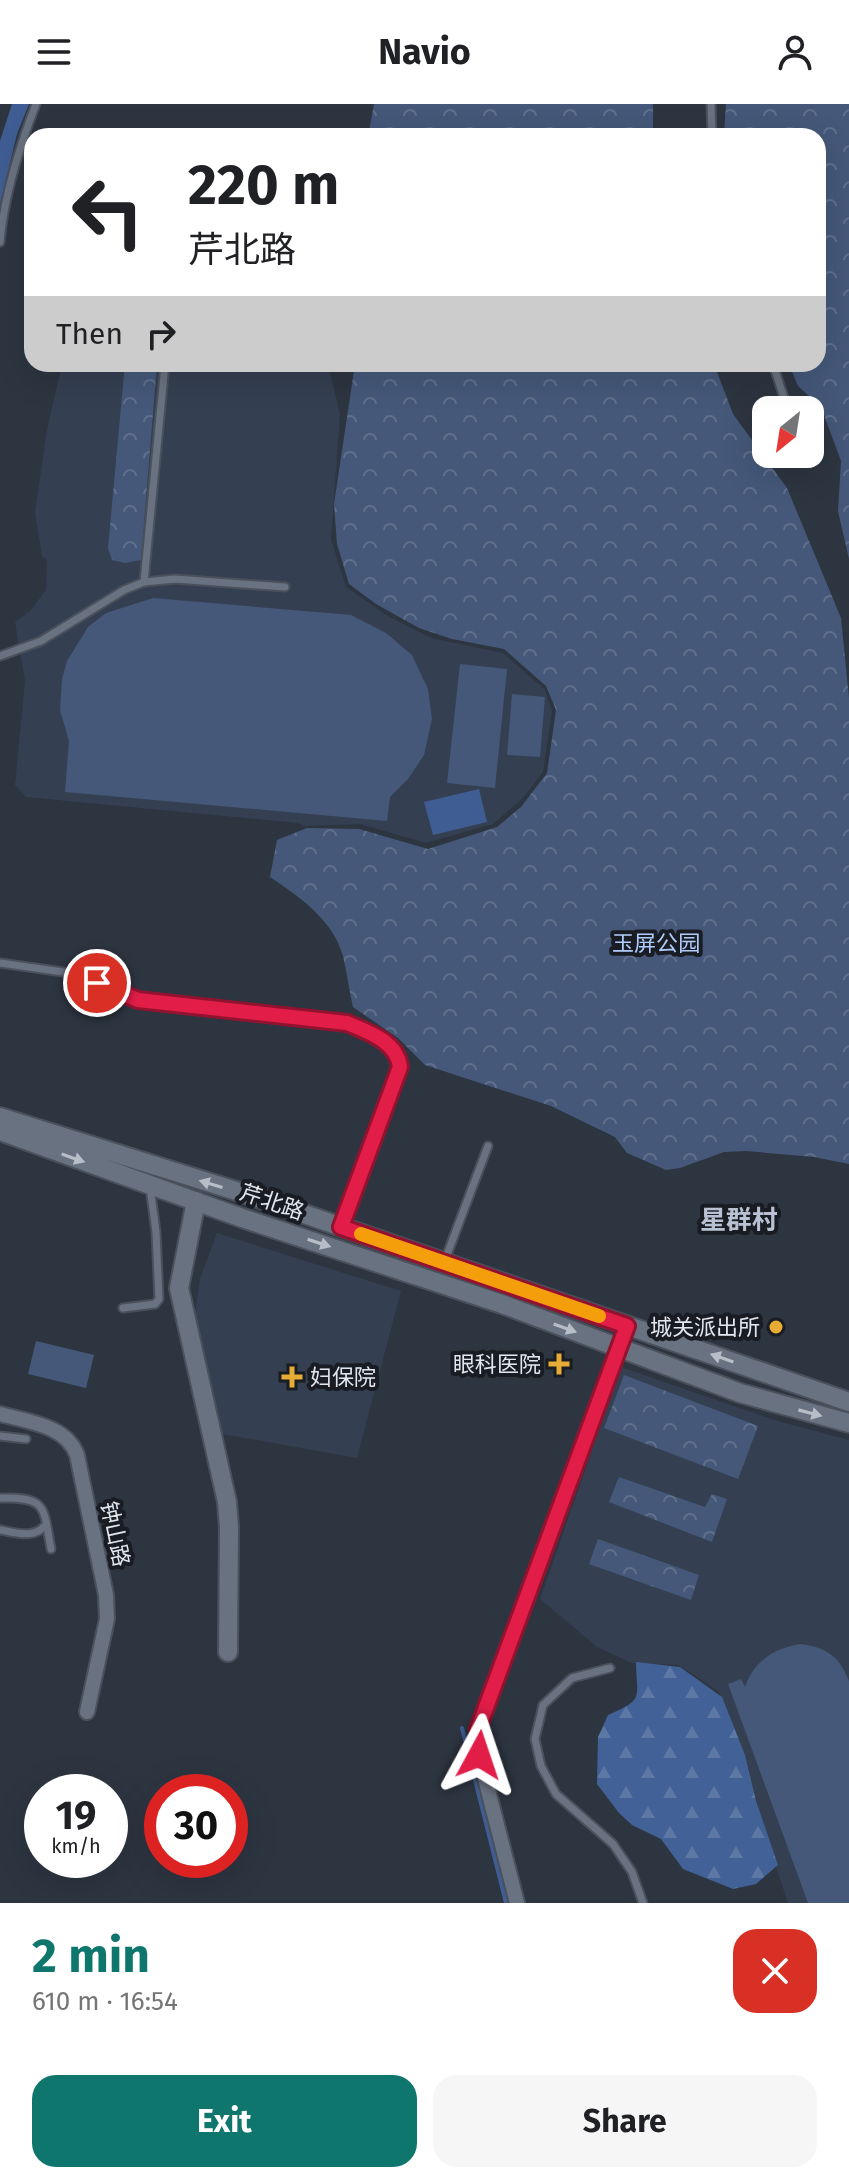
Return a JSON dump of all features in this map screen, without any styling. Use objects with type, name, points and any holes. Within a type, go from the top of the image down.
[{"type":"main road","name":"芹北路","points":[[0,1117],[249,1195],[849,1402]]},
{"type":"main road","name":"芹北路","points":[[0,1131],[242,1218],[502,1304],[740,1393],[849,1423]]},
{"type":"main road","points":[[242,1218],[249,1195]]},
{"type":"main road","points":[[196,1201],[179,1288],[227,1502],[228,1652]]},
{"type":"street","points":[[517,1903],[479,1755],[478,1729],[627,1326]]},
{"type":"street","name":"钟山路","points":[[0,1414],[58,1432],[68,1439],[77,1455],[106,1595],[107,1619],[87,1712]]},
{"type":"lane","points":[[27,128],[36,104]]},
{"type":"lane","points":[[711,104],[712,128]]},
{"type":"lane","points":[[0,242],[24,136]]},
{"type":"lane","points":[[144,582],[164,372]]},
{"type":"lane","points":[[776,372],[783,396]]},
{"type":"lane","points":[[0,656],[41,641],[124,590],[144,582],[175,579],[285,587]]},
{"type":"lane","points":[[0,963],[77,974],[138,1000],[347,1023],[375,1034],[396,1051],[400,1067],[341,1227]]},
{"type":"lane","points":[[444,1262],[488,1146]]},
{"type":"lane","points":[[123,1308],[155,1304],[159,1299],[156,1232],[149,1185]]},
{"type":"lane","points":[[0,1436],[26,1439]]},
{"type":"lane","points":[[0,1498],[33,1500],[40,1505],[51,1549]]},
{"type":"lane","points":[[0,1530],[28,1535],[39,1533],[46,1525]]},
{"type":"lane","points":[[610,1668],[572,1678],[543,1705],[535,1739],[541,1766],[556,1794],[613,1844],[632,1872],[643,1903]]},
{"type":"shaded area","points":[[12,104],[29,104],[17,134],[0,204],[0,141]]},
{"type":"shaded area","points":[[60,372],[330,372],[340,414],[331,539],[346,587],[386,615],[431,638],[503,653],[545,690],[552,711],[543,772],[523,798],[493,824],[426,843],[360,824],[303,826],[298,823],[26,797],[15,785],[25,681],[15,622],[30,611],[46,590],[47,560],[42,556],[35,512],[47,430]]},
{"type":"shaded area","points":[[479,789],[487,822],[433,835],[424,802]]},
{"type":"shaded area","name":"妇保院","points":[[217,1233],[401,1291],[357,1458],[217,1433],[194,1320],[200,1279]]},
{"type":"shaded area","points":[[621,1367],[774,1420],[849,1440],[849,1903],[788,1903],[719,1692],[679,1665],[632,1663],[597,1647],[540,1599]]},
{"type":"green space","points":[[374,104],[653,104],[653,128],[370,128]]},
{"type":"green space","points":[[726,104],[849,104],[849,559],[838,511],[841,461],[824,415],[824,396],[809,396],[798,386],[792,372],[826,372],[826,128],[724,128]]},
{"type":"green space","points":[[124,372],[156,372],[141,560],[125,563],[112,560],[108,548]]},
{"type":"green space","name":"玉屏公园","points":[[354,372],[717,372],[733,414],[752,440],[752,468],[772,468],[787,488],[841,618],[849,698],[849,1164],[814,1157],[746,1151],[724,1152],[666,1170],[627,1153],[615,1137],[551,1106],[425,1065],[398,1038],[353,1007],[343,956],[332,931],[304,901],[270,877],[277,840],[307,828],[359,829],[428,849],[497,827],[521,807],[547,773],[556,710],[546,686],[504,649],[452,639],[419,628],[376,604],[349,584],[337,544],[334,504]]},
{"type":"green space","points":[[153,598],[351,615],[386,633],[412,655],[428,689],[432,719],[424,755],[408,779],[390,797],[387,821],[65,792],[69,741],[60,710],[62,679],[67,661],[88,627],[106,613]]},
{"type":"green space","points":[[460,664],[507,669],[495,788],[447,783]]},
{"type":"green space","points":[[512,694],[545,697],[540,757],[507,755]]},
{"type":"green space","points":[[36,1341],[94,1355],[86,1388],[28,1374]]},
{"type":"green space","points":[[624,1375],[758,1426],[738,1479],[604,1428]]},
{"type":"green space","points":[[619,1477],[705,1507],[712,1494],[727,1499],[712,1542],[609,1502]]},
{"type":"green space","points":[[598,1539],[699,1575],[691,1600],[589,1564]]},
{"type":"green space","points":[[801,1644],[831,1655],[849,1681],[849,1903],[808,1903],[728,1684],[741,1679],[745,1687],[766,1657]]},
{"type":"green space","points":[[636,1662],[680,1667],[722,1697],[745,1755],[756,1801],[778,1865],[756,1884],[733,1889],[683,1869],[661,1839],[632,1825],[597,1784],[598,1737],[608,1715],[628,1705],[636,1697]]},
{"type":"waterway","points":[[462,1728],[506,1903]]},
{"type":"slow traffic","points":[[361,1234],[599,1316]]},
{"type":"place","name":"城关派出所","points":[[776,1327]]},
{"type":"place","name":"眼科医院","points":[[559,1364]]},
{"type":"place","name":"妇保院","points":[[292,1377]]},
{"type":"district","name":"星群村","points":[[739,1220]]},
{"type":"route","points":[[97,983],[138,1000],[347,1023],[375,1034],[396,1051],[400,1067],[341,1227],[627,1326],[478,1729],[479,1755]]}]
